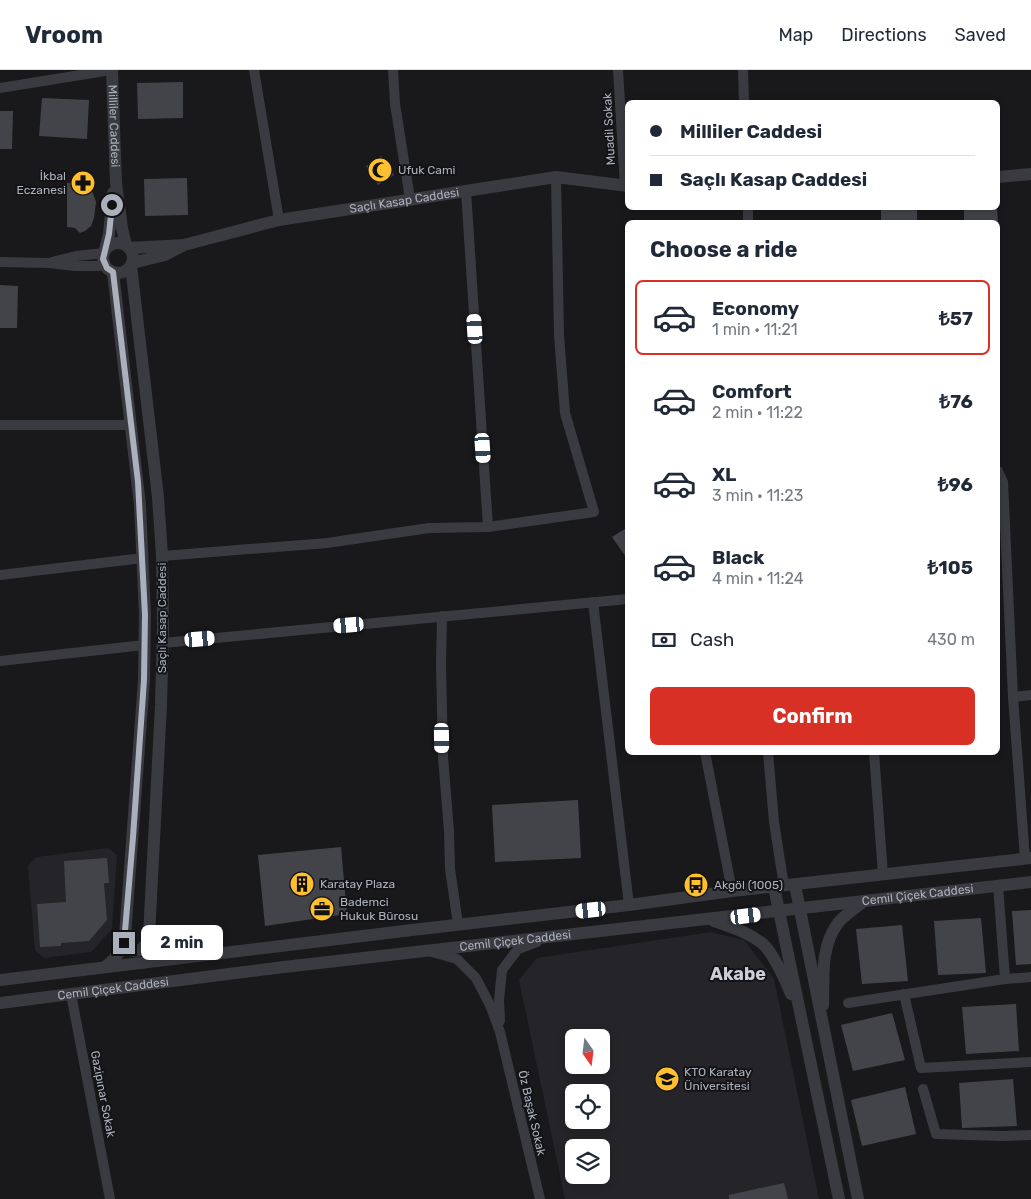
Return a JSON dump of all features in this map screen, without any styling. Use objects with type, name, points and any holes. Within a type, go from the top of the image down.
[{"type":"street","points":[[0,88],[112,70]]},
{"type":"street","name":"Milliler Caddesi","points":[[112,70],[116,183],[122,228],[128,247]]},
{"type":"street","points":[[254,70],[279,220]]},
{"type":"street","points":[[393,70],[410,199]]},
{"type":"street","name":"Muadil Sokak","points":[[618,70],[625,172]]},
{"type":"street","points":[[743,70],[744,100]]},
{"type":"street","points":[[1000,177],[1031,174]]},
{"type":"street","points":[[162,556],[327,543],[429,528],[488,527],[594,512],[565,413],[558,335],[556,178]]},
{"type":"street","name":"Saçlı Kasap Caddesi","points":[[128,247],[184,244],[279,220],[556,178],[625,186]]},
{"type":"street","name":"Milliler Caddesi","points":[[107,260],[116,183]]},
{"type":"street","points":[[466,191],[488,527]]},
{"type":"street","points":[[0,262],[48,263],[76,256],[107,260],[123,272],[131,265],[133,257],[128,247],[120,243],[113,244],[107,260]]},
{"type":"street","name":"Saçlı Kasap Caddesi","points":[[148,936],[161,705],[163,643],[162,556],[158,497],[131,265],[165,255],[184,244]]},
{"type":"street","name":"Saçlı Kasap Caddesi","points":[[107,260],[131,425],[140,505],[143,558],[144,680],[124,943]]},
{"type":"street","points":[[0,425],[131,425]]},
{"type":"street","points":[[1000,475],[1003,482],[1013,697],[1028,859]]},
{"type":"street","points":[[0,576],[143,558]]},
{"type":"street","points":[[163,643],[625,599]]},
{"type":"street","points":[[593,602],[629,905]]},
{"type":"street","points":[[442,616],[443,757],[450,868],[458,924]]},
{"type":"street","points":[[0,661],[144,645]]},
{"type":"street","points":[[1013,697],[1031,695]]},
{"type":"street","points":[[706,755],[732,891]]},
{"type":"street","points":[[768,755],[774,822],[784,886],[780,912],[839,1199]]},
{"type":"street","points":[[874,755],[882,875]]},
{"type":"street","name":"Cemil Çiçek Caddesi","points":[[0,980],[732,891],[1028,859]]},
{"type":"street","name":"Cemil Çiçek Caddesi","points":[[0,1003],[490,945],[550,936],[712,920],[1031,882]]},
{"type":"street","points":[[998,885],[1005,979]]},
{"type":"street","points":[[784,886],[798,909],[858,1199]]},
{"type":"street","points":[[823,1028],[824,954],[829,938],[839,922],[865,901]]},
{"type":"street","points":[[712,920],[745,932],[765,945],[783,974],[802,1018]]},
{"type":"street","points":[[104,968],[118,956],[124,943],[133,951],[141,950],[146,944],[148,936]]},
{"type":"street","points":[[148,936],[151,944],[158,951],[165,957],[174,959]]},
{"type":"street","points":[[500,1032],[498,1000],[502,970],[518,949],[550,936]]},
{"type":"street","points":[[429,951],[457,959],[476,978],[490,1005],[500,1032]]},
{"type":"street","points":[[848,1003],[1005,979],[1031,977]]},
{"type":"street","name":"Gazipınar Sokak","points":[[71,994],[110,1199]]},
{"type":"street","points":[[904,994],[921,1068],[1031,1062]]},
{"type":"street","name":"Öz Başak Sokak","points":[[500,1032],[540,1199]]},
{"type":"street","points":[[923,1089],[936,1134],[1002,1136],[1031,1134]]},
{"type":"shaded area","points":[[108,848],[117,855],[112,929],[91,952],[44,958],[35,950],[28,866],[36,857]]},
{"type":"shaded area","name":"KTO Karatay Üniversitesi","points":[[711,932],[744,940],[774,979],[819,1199],[565,1199],[519,980],[537,958]]},
{"type":"building","points":[[183,82],[183,118],[138,119],[137,83]]},
{"type":"building","points":[[42,98],[89,100],[87,139],[39,136]]},
{"type":"building","points":[[0,111],[13,111],[12,149],[0,149]]},
{"type":"building","name":"Ufuk Cami","points":[[381,156],[394,175],[378,185],[366,166]]},
{"type":"building","points":[[79,178],[90,185],[96,202],[91,226],[80,233],[75,228],[67,227],[67,183],[74,183]]},
{"type":"building","points":[[187,178],[188,215],[145,216],[144,179]]},
{"type":"building","points":[[881,210],[917,210],[917,220],[881,220]]},
{"type":"building","points":[[964,210],[997,210],[998,220],[964,220]]},
{"type":"building","points":[[0,285],[18,286],[17,328],[0,328]]},
{"type":"building","points":[[625,529],[625,556],[612,537]]},
{"type":"building","points":[[578,800],[581,858],[495,862],[492,805]]},
{"type":"building","name":"Karatay Plaza","points":[[341,847],[347,914],[265,926],[258,855]]},
{"type":"building","points":[[107,858],[109,883],[104,883],[107,920],[89,941],[61,943],[61,946],[40,947],[37,904],[66,902],[64,861]]},
{"type":"building","points":[[1031,910],[1031,964],[1016,965],[1012,911]]},
{"type":"building","points":[[981,918],[986,973],[938,975],[934,921]]},
{"type":"building","points":[[902,925],[908,981],[862,984],[856,929]]},
{"type":"building","points":[[1016,1004],[1019,1051],[966,1054],[962,1007]]},
{"type":"building","points":[[892,1013],[905,1060],[853,1071],[841,1025]]},
{"type":"building","points":[[1013,1079],[1017,1126],[962,1128],[959,1083]]},
{"type":"building","points":[[905,1087],[916,1134],[862,1146],[851,1100]]},
{"type":"building","points":[[784,1183],[788,1199],[729,1199],[729,1195]]},
{"type":"place","name":"Ufuk Cami","points":[[380,170]]},
{"type":"place","name":"İkbal Eczanesi","points":[[83,183]]},
{"type":"place","name":"Karatay Plaza","points":[[302,884]]},
{"type":"place","name":"Akgöl (1005)","points":[[696,885]]},
{"type":"place","name":"Bademci Hukuk Bürosu","points":[[322,909]]},
{"type":"place","name":"KTO Karatay Üniversitesi","points":[[667,1079]]},
{"type":"district","name":"Akabe","points":[[738,974]]},
{"type":"route","points":[[112,205],[109,234],[103,259],[107,268],[113,272],[123,354],[140,505],[145,615],[144,680],[124,943]]}]
